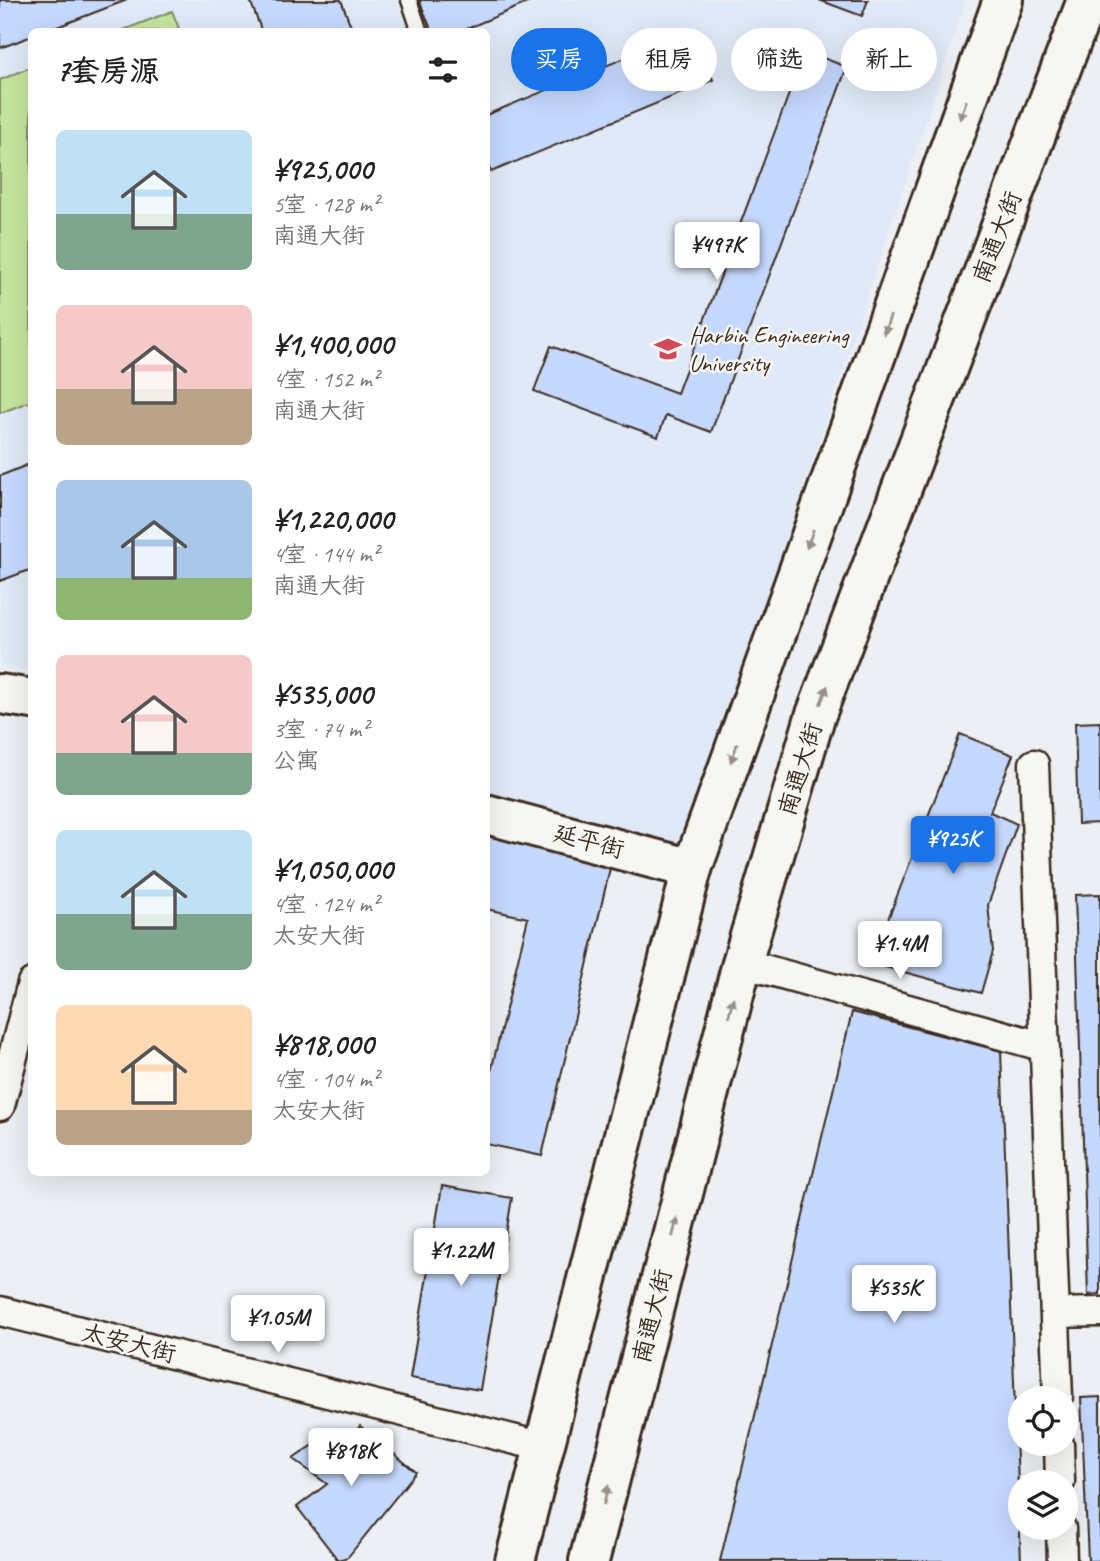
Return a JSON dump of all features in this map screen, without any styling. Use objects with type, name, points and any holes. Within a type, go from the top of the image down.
[{"type":"main road","points":[[515,1561],[692,869],[1003,0]]},
{"type":"main road","name":"南通大街","points":[[589,1561],[742,963],[816,717],[1087,0]]},
{"type":"main road","points":[[0,694],[28,698]]},
{"type":"main road","name":"延平街","points":[[490,815],[692,869]]},
{"type":"street","points":[[1034,764],[1058,1386]]},
{"type":"street","points":[[742,963],[1045,1047]]},
{"type":"street","points":[[0,1106],[28,998]]},
{"type":"street","name":"太安大街","points":[[0,1311],[544,1447]]},
{"type":"street","points":[[1055,1314],[1100,1312]]},
{"type":"street","points":[[1061,1540],[1062,1561]]},
{"type":"lane","points":[[408,0],[418,28]]},
{"type":"shaded area","name":"Harbin Engineering University","points":[[0,0],[966,0],[937,87],[937,28],[841,28],[841,91],[936,91],[683,851],[490,795],[490,28],[28,28],[28,670],[0,666]]},
{"type":"green space","points":[[172,11],[179,28],[129,28]]},
{"type":"green space","points":[[28,68],[28,402],[0,413],[0,80]]},
{"type":"building","points":[[0,0],[127,0],[54,28],[28,28],[28,38],[0,48]]},
{"type":"building","points":[[250,0],[341,0],[352,28],[260,28]]},
{"type":"building","points":[[419,0],[534,0],[468,28],[430,28]]},
{"type":"building","points":[[819,0],[868,0],[862,16]]},
{"type":"building","points":[[827,59],[841,65],[841,83],[711,432],[666,415],[658,437],[534,391],[551,346],[677,393],[790,91],[827,91]]},
{"type":"building","points":[[621,60],[621,91],[686,91],[491,172],[490,113],[544,91],[607,91],[607,65]]},
{"type":"building","points":[[28,465],[28,570],[0,581],[0,476]]},
{"type":"building","points":[[1100,722],[1100,823],[1078,824],[1075,723]]},
{"type":"building","points":[[960,734],[1013,755],[990,812],[1017,824],[988,905],[993,951],[981,993],[871,963]]},
{"type":"building","points":[[490,832],[612,860],[542,1156],[490,1145],[490,1075],[528,918],[490,910]]},
{"type":"building","points":[[1100,894],[1100,1294],[1088,1295],[1075,895]]},
{"type":"building","points":[[852,1012],[1001,1051],[1014,1386],[1008,1386],[1008,1456],[1017,1456],[1017,1470],[1008,1470],[1008,1540],[1020,1540],[1021,1561],[720,1561]]},
{"type":"building","points":[[442,1186],[512,1198],[480,1390],[410,1378]]},
{"type":"building","points":[[1100,1397],[1100,1561],[1088,1561],[1081,1398]]},
{"type":"building","points":[[360,1426],[416,1472],[348,1557],[338,1560],[297,1507],[327,1484],[293,1459],[334,1431],[349,1441]]},
{"type":"place","name":"Harbin Engineering University","points":[[668,349]]}]
